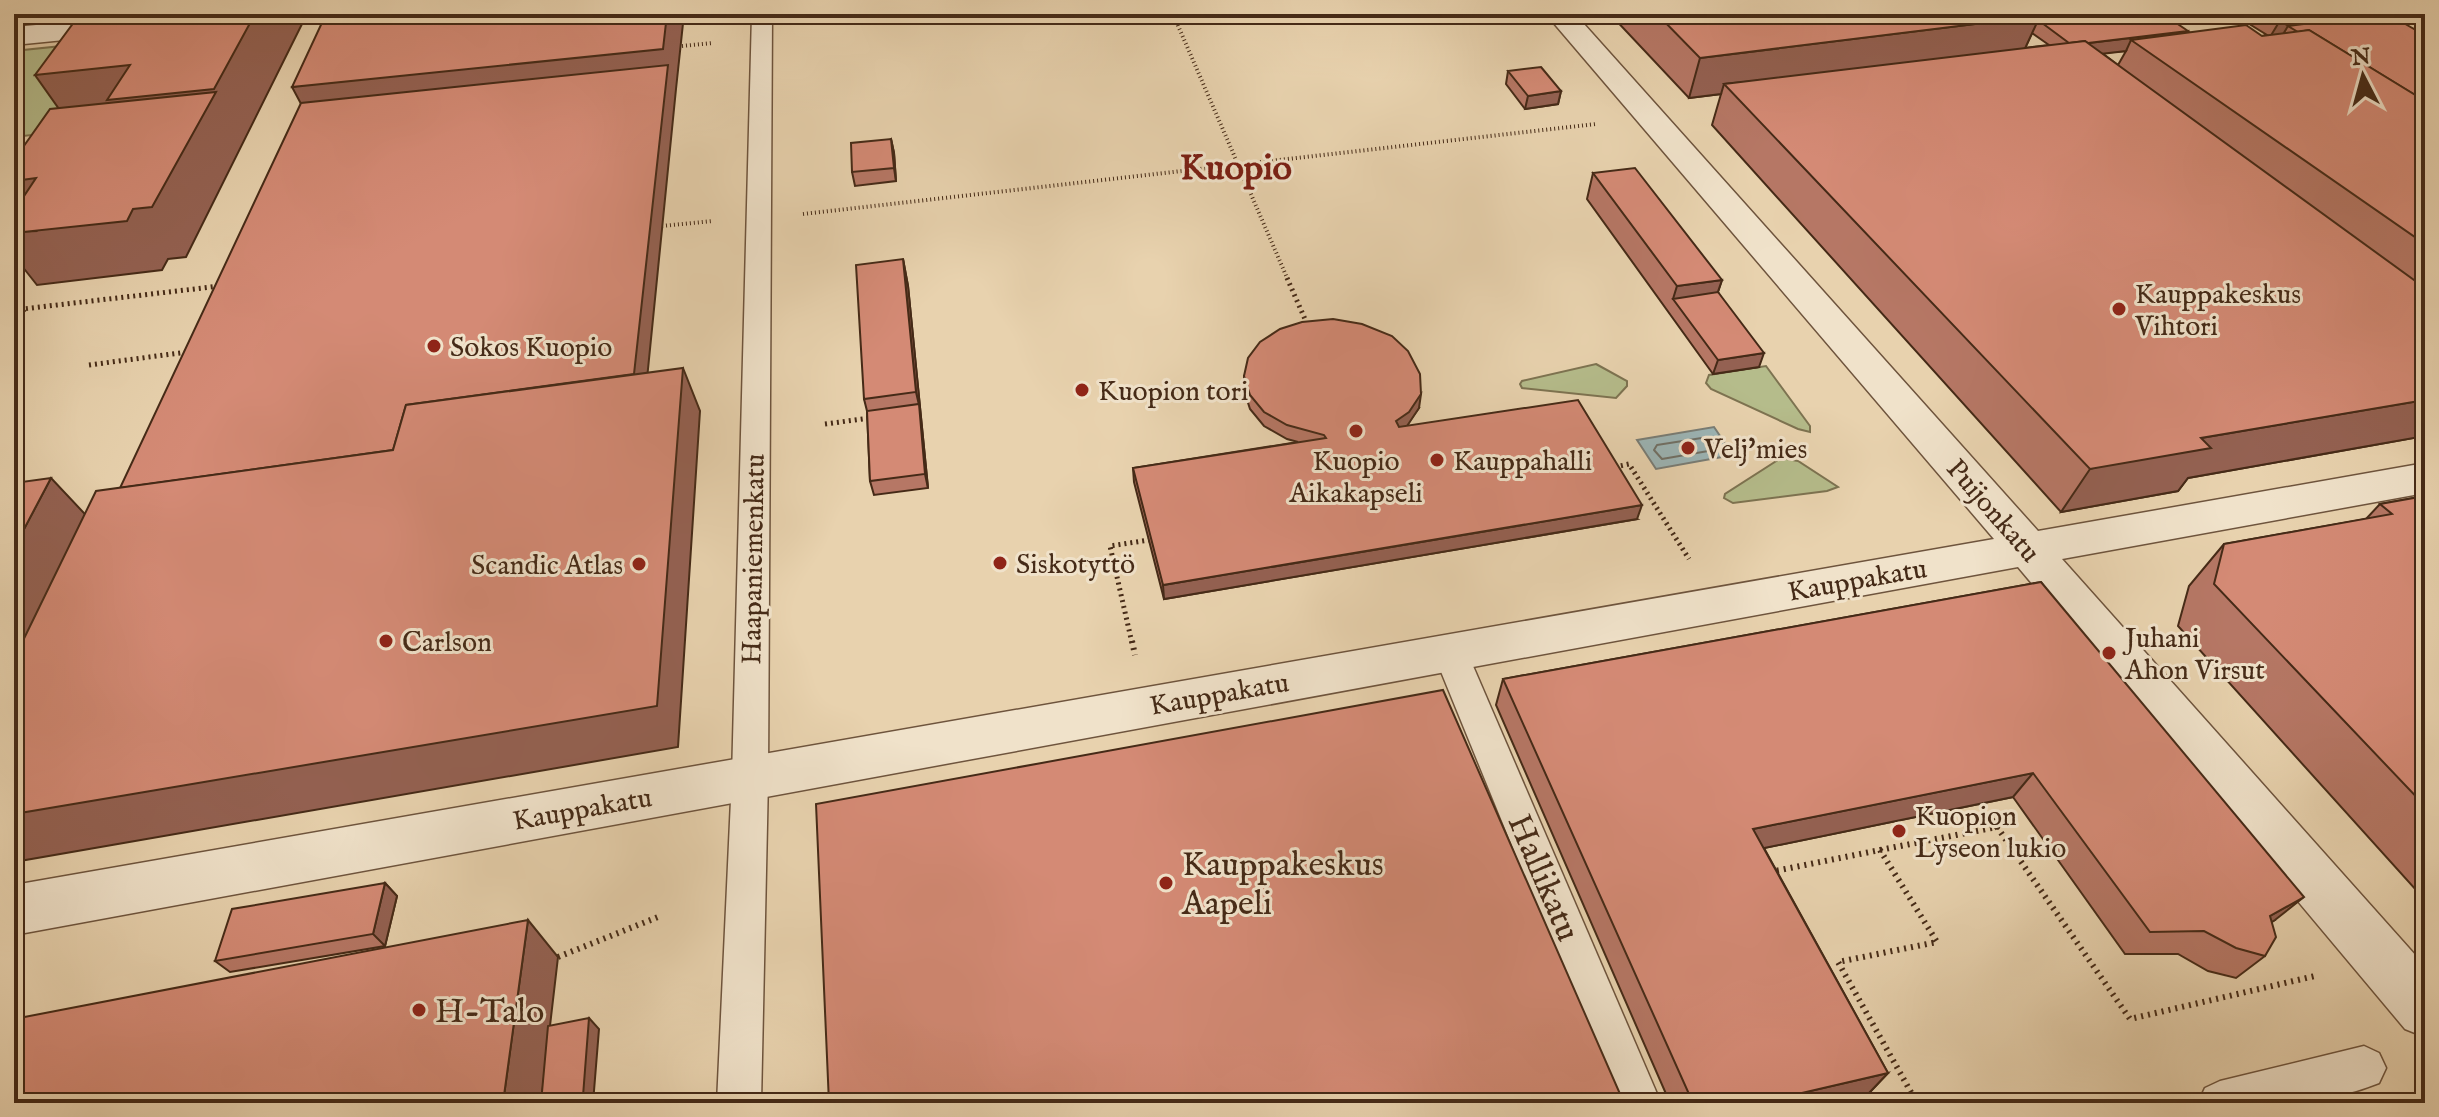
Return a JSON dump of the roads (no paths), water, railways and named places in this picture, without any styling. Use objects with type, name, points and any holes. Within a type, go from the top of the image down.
[{"type":"street","points":[[14,36],[245,14]]},
{"type":"street","name":"Puijonkatu","points":[[1560,14],[2425,1009]]},
{"type":"street","name":"Kauppakatu","points":[[14,910],[2425,478]]},
{"type":"lane","name":"Haapaniemenkatu","points":[[739,1103],[750,778],[762,14]]},
{"type":"lane","name":"Hallikatu","points":[[1450,652],[1639,1103]]},
{"type":"lane","points":[[2220,1103],[2364,1068]]},
{"type":"water","points":[[1714,427],[1733,455],[1656,469],[1637,440]]},
{"type":"place","name":"Kauppakeskus Vihtori","points":[[2119,309]]},
{"type":"place","name":"Sokos Kuopio","points":[[434,346]]},
{"type":"place","name":"Kuopion tori","points":[[1082,390]]},
{"type":"place","name":"Kuopio Aikakapseli","points":[[1356,431]]},
{"type":"place","name":"Velj'mies","points":[[1688,448]]},
{"type":"place","name":"Kauppahalli","points":[[1437,460]]},
{"type":"place","name":"Siskotyttö","points":[[1000,563]]},
{"type":"place","name":"Scandic Atlas","points":[[639,564]]},
{"type":"place","name":"Carlson","points":[[386,641]]},
{"type":"place","name":"Juhani Ahon Virsut","points":[[2109,653]]},
{"type":"place","name":"Kuopion Lyseon lukio","points":[[1899,831]]},
{"type":"place","name":"Kauppakeskus Aapeli","points":[[1166,883]]},
{"type":"place","name":"H-Talo","points":[[419,1010]]},
{"type":"district","name":"Kuopio","points":[[1236,166]]}]
